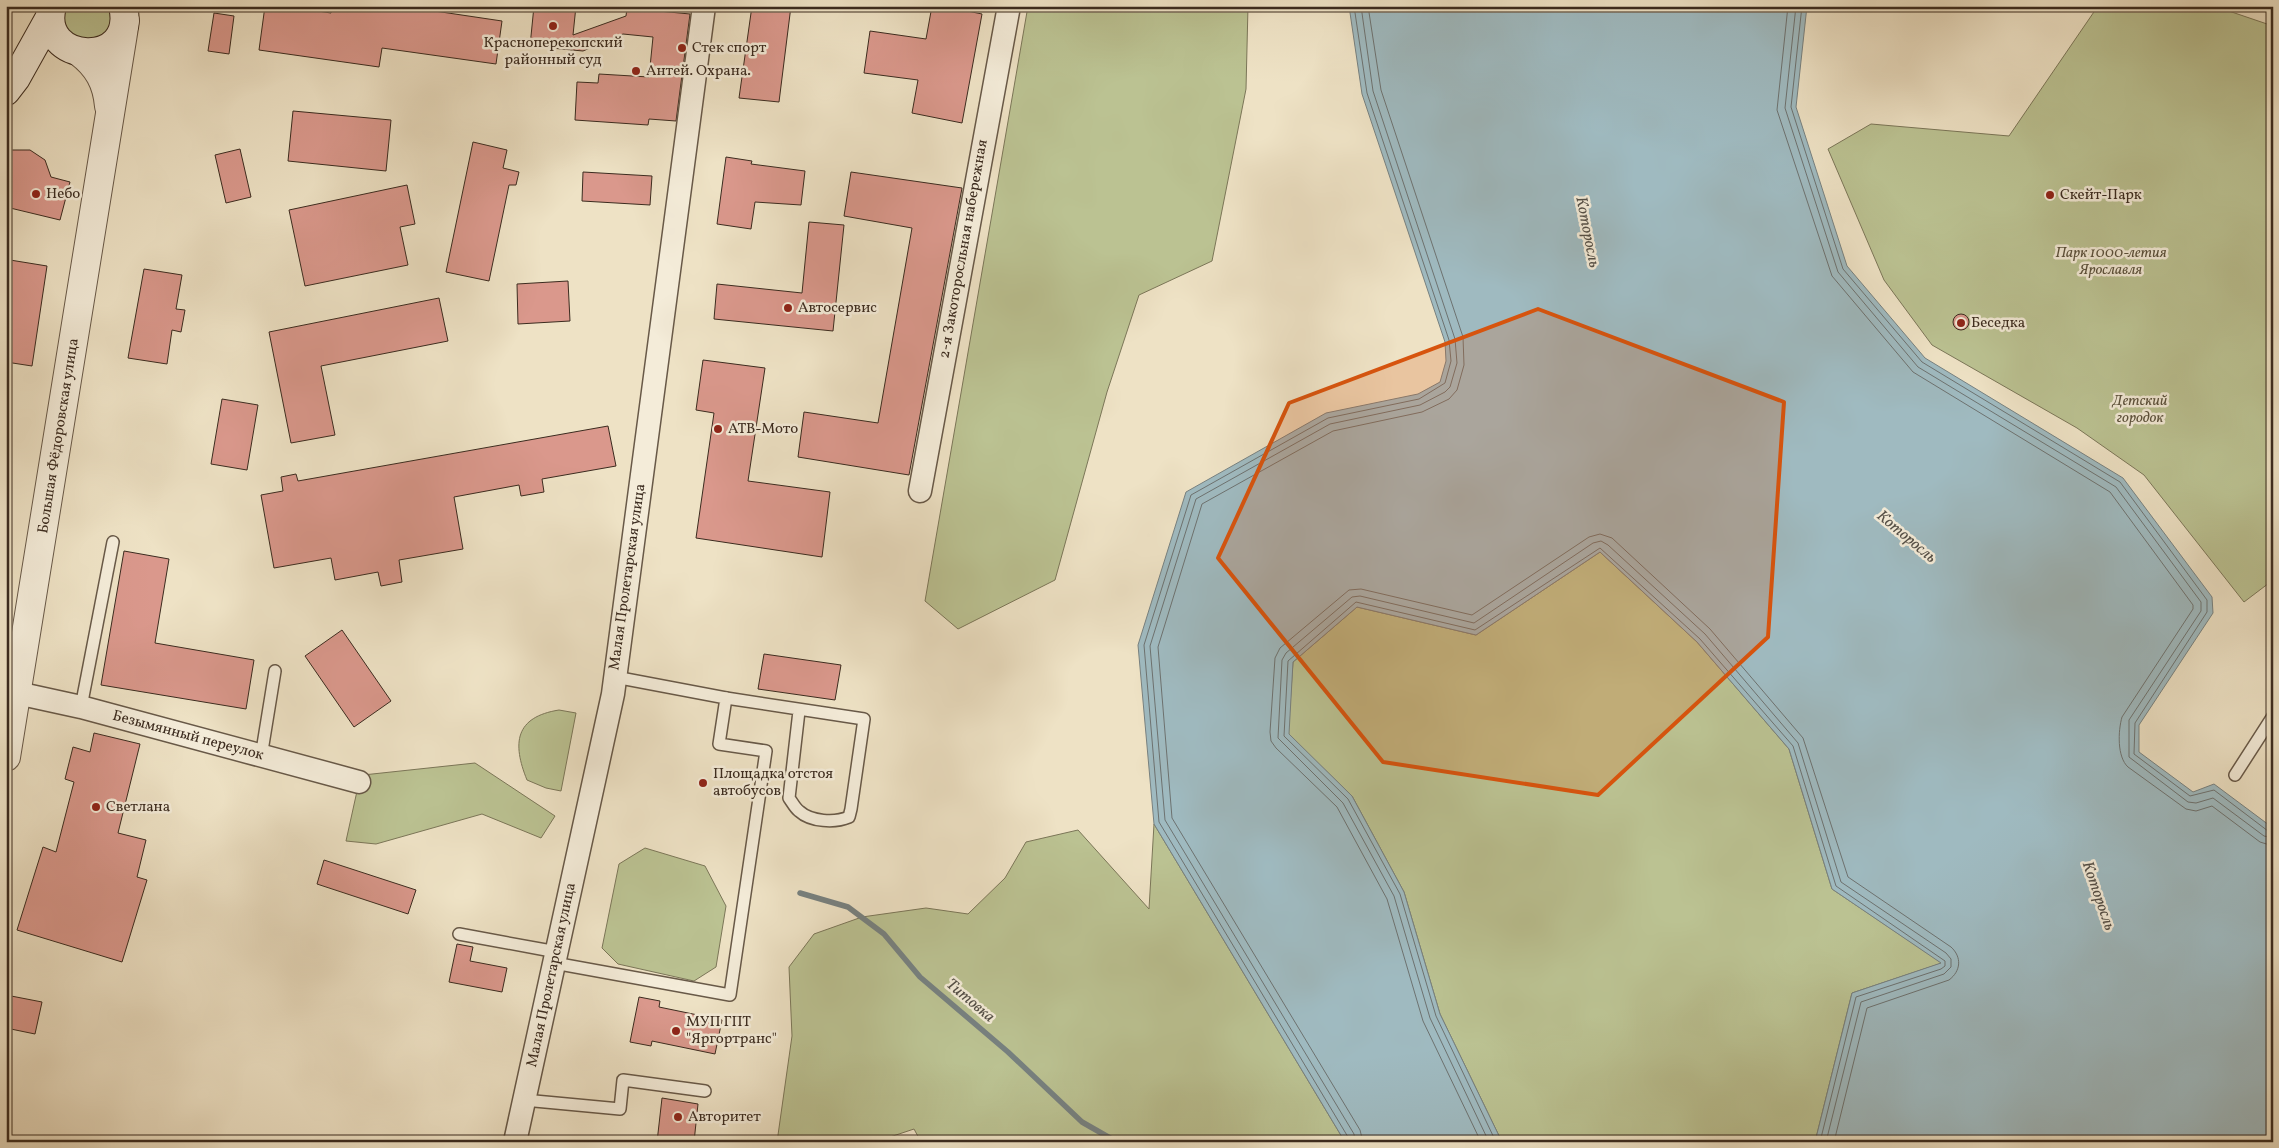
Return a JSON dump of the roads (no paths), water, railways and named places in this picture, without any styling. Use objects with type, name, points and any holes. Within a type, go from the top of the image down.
[{"type":"street","name":"Малая Пролетарская улица","points":[[515,1142],[615,677],[704,6]]},
{"type":"street","name":"2-я Закоторосльная набережная","points":[[920,491],[1009,6]]},
{"type":"street","name":"Большая Фёдоровская улица","points":[[51,10],[55,32],[60,40],[93,64],[106,84],[110,115]]},
{"type":"street","points":[[11,85],[51,10]]},
{"type":"street","name":"Большая Фёдоровская улица","points":[[6,757],[110,115],[125,11]]},
{"type":"street","points":[[11,85],[38,59],[55,52],[95,52],[111,46],[119,37],[125,11]]},
{"type":"street","name":"Безымянный переулок","points":[[17,693],[81,706],[359,782]]},
{"type":"lane","points":[[81,706],[113,542]]},
{"type":"lane","points":[[262,756],[276,671]]},
{"type":"lane","points":[[615,677],[799,711],[864,719],[851,809],[848,817],[839,821],[811,818],[799,811],[789,798],[799,711]]},
{"type":"lane","points":[[459,934],[730,995],[766,751],[719,744],[726,698]]},
{"type":"lane","points":[[2235,775],[2273,716]]},
{"type":"lane","points":[[524,1100],[620,1109],[624,1080],[704,1091]]},
{"type":"water","name":"Которосль","points":[[1349,6],[1807,6],[1796,107],[1847,266],[1925,358],[2123,478],[2212,597],[2213,613],[2139,725],[2139,752],[2193,792],[2214,784],[2273,828],[2273,1142],[1815,1142],[1852,993],[1941,963],[1832,889],[1789,749],[1697,642],[1600,552],[1476,635],[1357,607],[1293,662],[1289,734],[1352,796],[1404,892],[1440,1014],[1502,1142],[1345,1142],[1154,824],[1138,645],[1186,492],[1326,413],[1418,394],[1440,382],[1446,361],[1445,342],[1362,94]]},
{"type":"waterway","name":"Титовка","points":[[800,893],[848,907],[884,934],[920,977],[1008,1052],[1082,1122],[1117,1142]]},
{"type":"place","name":"Красноперекопский районный суд","points":[[553,26]]},
{"type":"place","name":"Стек спорт","points":[[682,48]]},
{"type":"place","name":"Антей. Охрана.","points":[[636,71]]},
{"type":"place","name":"Небо","points":[[36,194]]},
{"type":"place","name":"Скейт-Парк","points":[[2050,195]]},
{"type":"place","name":"Автосервис","points":[[788,308]]},
{"type":"place","name":"Беседка","points":[[1961,323]]},
{"type":"place","name":"АТВ-Мото","points":[[718,429]]},
{"type":"place","name":"Площадка отстоя автобусов","points":[[703,783]]},
{"type":"place","name":"Светлана","points":[[96,807]]},
{"type":"place","name":"МУП ГПТ \"Яргортранс\"","points":[[676,1031]]},
{"type":"place","name":"Авторитет","points":[[678,1117]]},
{"type":"park label","name":"Парк 1000-летия Ярославля","points":[[2111,262]]},
{"type":"park label","name":"Детский городок","points":[[2140,410]]}]
